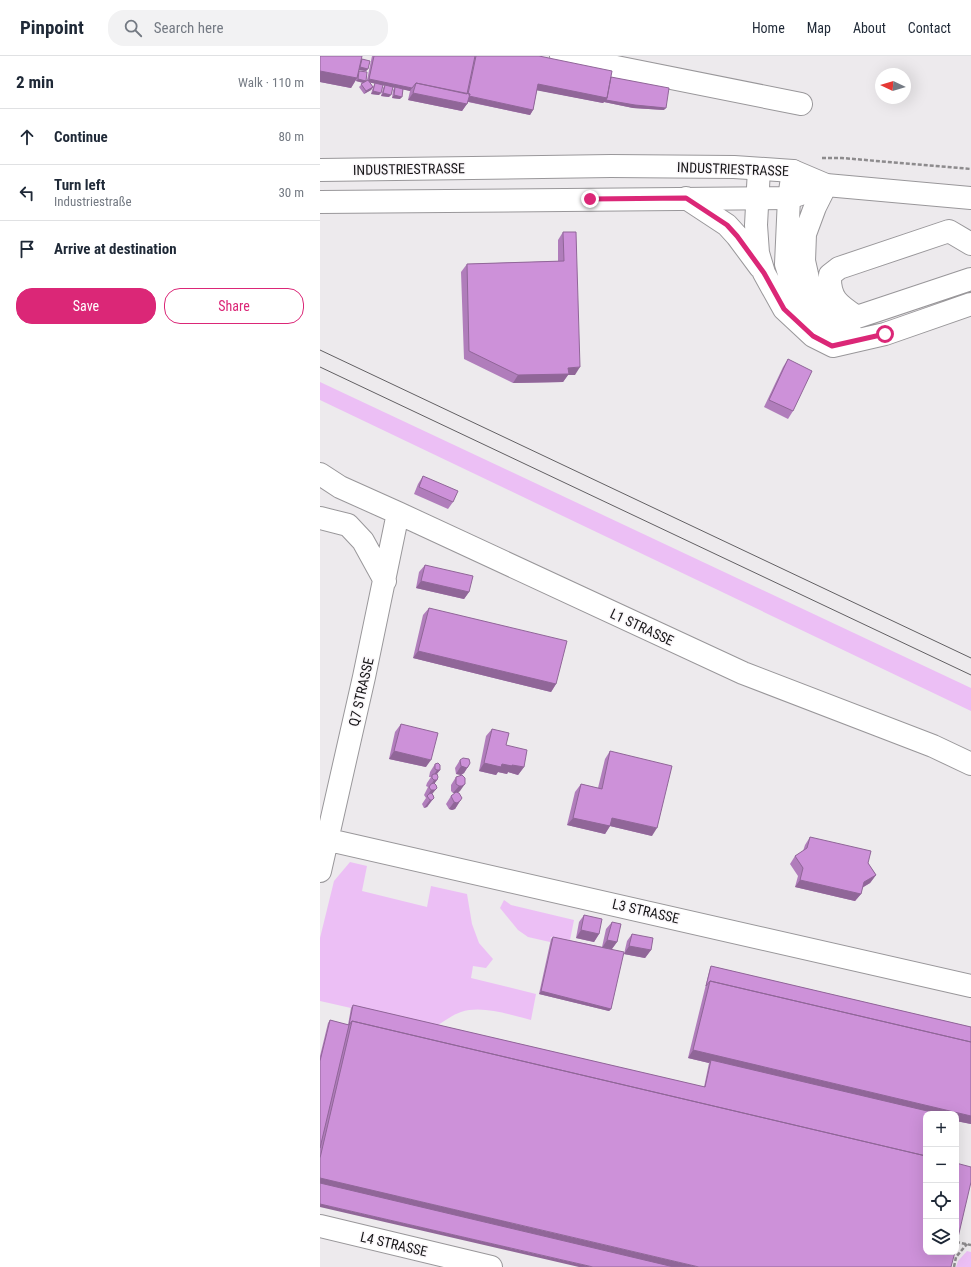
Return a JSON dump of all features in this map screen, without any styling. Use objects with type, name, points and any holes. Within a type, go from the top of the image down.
[{"type":"main road","points":[[561,56],[800,104]]},
{"type":"main road","name":"INDUSTRIESTRASSE","points":[[320,170],[611,166],[725,167],[793,171],[826,185]]},
{"type":"main road","points":[[759,169],[756,225],[758,253],[764,273]]},
{"type":"main road","points":[[793,171],[789,198],[786,264],[795,293],[810,313],[859,340]]},
{"type":"main road","points":[[834,325],[811,292],[804,261],[805,234],[815,207],[826,185],[971,198]]},
{"type":"main road","name":"INDUSTRIESTRASSE","points":[[320,202],[758,197],[789,198],[826,185]]},
{"type":"main road","points":[[686,198],[727,225],[737,236],[764,273],[784,309],[813,336],[832,346],[885,334],[971,304]]},
{"type":"main road","points":[[971,244],[949,230],[840,268],[830,275],[829,288],[838,304],[857,316],[971,279]]},
{"type":"main road","name":"L1 STRASSE","points":[[320,474],[340,487],[744,673],[933,746],[971,764]]},
{"type":"main road","name":"Q7 STRASSE","points":[[320,871],[324,839],[364,677],[398,513]]},
{"type":"main road","points":[[320,518],[348,525],[363,541],[385,581]]},
{"type":"main road","name":"L3 STRASSE","points":[[324,839],[971,986]]},
{"type":"main road","name":"L4 STRASSE","points":[[320,1226],[491,1267]]},
{"type":"path","points":[[818,158],[842,158],[971,169]]},
{"type":"path","points":[[959,1243],[971,1245]]},
{"type":"path","points":[[954,1267],[956,1256],[967,1244]]},
{"type":"shaded area","points":[[320,382],[971,688],[971,711],[320,400]]},
{"type":"shaded area","points":[[350,862],[367,866],[362,891],[427,907],[431,886],[467,894],[472,924],[479,943],[493,959],[486,968],[473,966],[471,978],[536,994],[531,1020],[506,1013],[487,1010],[469,1010],[454,1015],[435,1027],[320,1001],[320,938],[334,881]]},
{"type":"shaded area","points":[[504,900],[511,905],[574,920],[570,940],[551,937],[550,942],[528,937],[518,930],[500,908]]},
{"type":"shaded area","points":[[967,1251],[971,1252],[971,1267],[956,1267],[958,1261]]},
{"type":"building","points":[[320,56],[362,56],[357,78],[320,71]]},
{"type":"building","points":[[374,56],[475,56],[467,94],[416,83],[412,88],[369,79]]},
{"type":"building","points":[[476,56],[539,56],[612,71],[607,98],[538,84],[533,110],[469,96],[470,94],[468,94]]},
{"type":"building","points":[[362,59],[370,61],[368,69],[360,67]]},
{"type":"building","points":[[359,71],[367,72],[366,81],[358,79]]},
{"type":"building","points":[[611,77],[669,88],[666,108],[606,100]]},
{"type":"building","points":[[368,80],[373,87],[366,91],[361,84]]},
{"type":"building","points":[[375,83],[383,85],[381,93],[373,91]]},
{"type":"building","points":[[416,83],[470,94],[467,104],[413,93]]},
{"type":"building","points":[[385,85],[393,87],[391,95],[383,93]]},
{"type":"building","points":[[395,87],[403,89],[402,97],[394,95]]},
{"type":"building","points":[[563,232],[576,232],[580,367],[568,368],[569,374],[518,375],[469,351],[467,264],[564,261]]},
{"type":"building","points":[[788,359],[812,371],[793,411],[769,400]]},
{"type":"building","points":[[423,476],[458,491],[453,502],[419,487]]},
{"type":"building","points":[[425,565],[473,576],[469,592],[421,581]]},
{"type":"building","points":[[429,608],[567,641],[556,684],[418,651]]},
{"type":"building","points":[[401,724],[438,733],[431,760],[394,751]]},
{"type":"building","points":[[492,729],[509,733],[506,745],[527,750],[524,767],[502,764],[501,767],[484,763]]},
{"type":"building","points":[[610,751],[672,766],[657,828],[612,818],[610,826],[573,818],[581,784],[602,789]]},
{"type":"building","points":[[463,758],[469,759],[470,763],[467,768],[461,766],[460,760]]},
{"type":"building","points":[[438,763],[440,765],[440,770],[435,769],[435,764]]},
{"type":"building","points":[[437,774],[437,780],[432,778],[432,775]]},
{"type":"building","points":[[462,775],[465,778],[465,784],[459,786],[456,784],[456,777]]},
{"type":"building","points":[[434,783],[437,788],[435,790],[431,790],[429,787]]},
{"type":"building","points":[[456,792],[459,793],[462,798],[457,803],[454,802],[451,796]]},
{"type":"building","points":[[431,793],[434,798],[430,800],[427,796]]},
{"type":"building","points":[[810,837],[871,851],[868,863],[876,875],[864,882],[861,894],[800,880],[803,868],[795,856],[807,848]]},
{"type":"building","points":[[584,915],[602,919],[599,934],[581,930]]},
{"type":"building","points":[[612,922],[621,924],[617,942],[607,940]]},
{"type":"building","points":[[632,934],[653,938],[651,950],[629,946]]},
{"type":"building","points":[[553,937],[624,952],[611,1009],[541,991]]},
{"type":"building","points":[[711,966],[971,1027],[971,1042],[710,981],[706,986]]},
{"type":"building","points":[[710,981],[971,1042],[971,1116],[959,1113],[959,1111],[950,1111],[693,1050]]},
{"type":"building","points":[[353,1005],[705,1087],[711,1060],[927,1111],[923,1111],[923,1155],[352,1021],[349,1025]]},
{"type":"building","points":[[330,1020],[349,1025],[320,1148],[320,1061]]},
{"type":"building","points":[[352,1021],[923,1155],[923,1255],[954,1255],[951,1267],[699,1267],[320,1178],[320,1158]]},
{"type":"building","points":[[959,1164],[971,1167],[971,1182],[959,1233]]},
{"type":"building","points":[[320,1183],[674,1267],[593,1267],[320,1204]]},
{"type":"tram line","points":[[320,350],[971,658]]},
{"type":"tram line","points":[[320,367],[971,675]]},
{"type":"route","points":[[590,199],[686,198],[727,225],[737,236],[764,273],[784,309],[813,336],[832,346],[885,334]]}]
